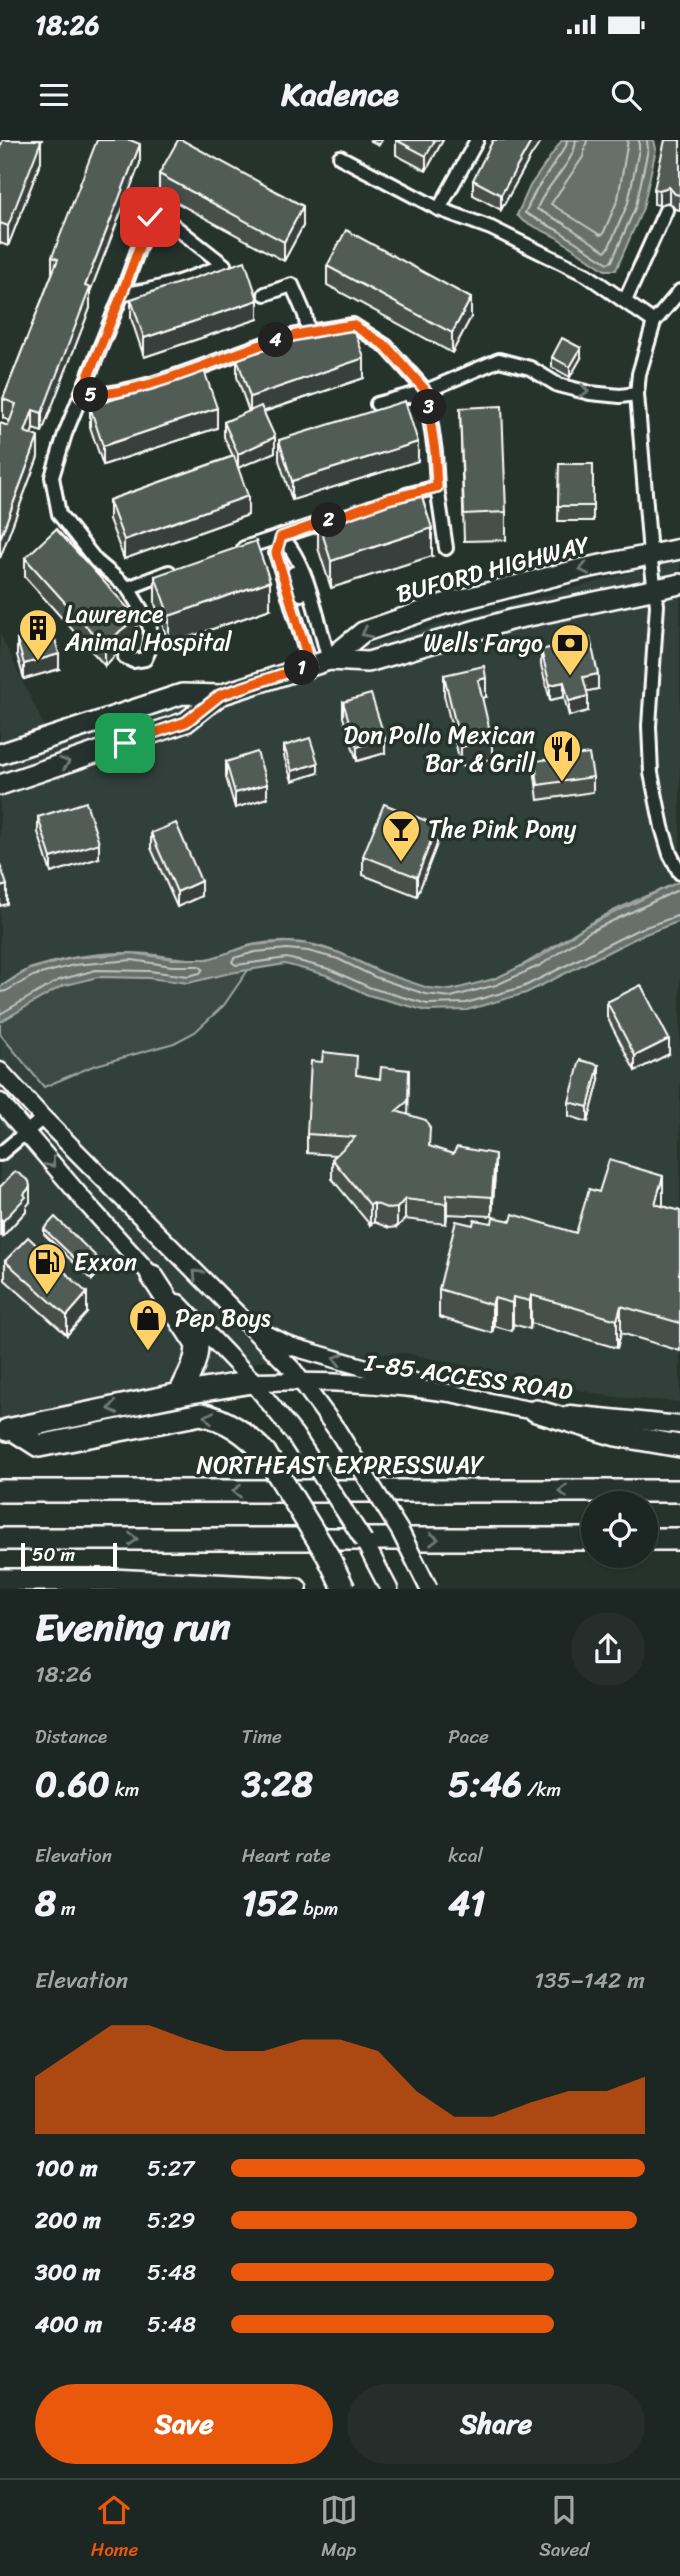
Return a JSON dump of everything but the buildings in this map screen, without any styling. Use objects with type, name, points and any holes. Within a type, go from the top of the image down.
[{"type":"highway","points":[[152,1276],[197,1345],[192,1372],[180,1394]]},
{"type":"highway","points":[[7,1431],[180,1394],[252,1382]]},
{"type":"highway","points":[[536,1411],[622,1436],[680,1446]]},
{"type":"highway","points":[[7,1431],[39,1446],[201,1414],[220,1418],[238,1428],[265,1453],[328,1556],[344,1589]]},
{"type":"highway","name":"NORTHEAST EXPRESSWAY","points":[[0,1490],[680,1491]]},
{"type":"highway","points":[[0,1539],[581,1539]]},
{"type":"highway","points":[[658,1539],[680,1539]]},
{"type":"highway","points":[[0,1580],[111,1580],[296,1589]]},
{"type":"main road","name":"BUFORD HIGHWAY","points":[[319,663],[363,632],[444,604],[650,554],[680,550]]},
{"type":"main road","name":"BUFORD HIGHWAY","points":[[0,754],[182,694],[220,695],[319,663],[368,662],[510,620],[680,584]]},
{"type":"main road","name":"BUFORD HIGHWAY","points":[[0,785],[186,722],[220,695]]},
{"type":"main road","points":[[1,1072],[301,1380],[337,1430],[400,1531],[429,1589]]},
{"type":"main road","points":[[0,1102],[152,1276],[252,1382],[295,1435],[364,1541],[389,1589]]},
{"type":"main road","points":[[245,1323],[290,1346],[391,1374],[450,1394]]},
{"type":"main road","name":"I-85 ACCESS ROAD","points":[[252,1382],[301,1380],[383,1384],[536,1411],[680,1427]]},
{"type":"main road","points":[[622,1436],[639,1426],[680,1427]]},
{"type":"street","points":[[439,209],[477,140]]},
{"type":"street","points":[[340,157],[439,209],[491,228],[587,275],[654,322]]},
{"type":"street","points":[[625,302],[666,210]]},
{"type":"street","points":[[122,294],[141,293],[185,281],[224,265],[164,218],[150,217],[122,294],[65,433],[52,477],[59,514],[96,561],[128,588],[153,633],[151,648],[145,659],[133,661],[125,657]]},
{"type":"street","points":[[265,294],[292,285],[305,315],[308,331]]},
{"type":"street","points":[[680,291],[654,322],[639,374],[637,394],[650,554],[657,605],[649,726],[651,773],[662,827],[670,854],[680,873]]},
{"type":"street","points":[[80,396],[111,395],[308,331],[353,325],[386,346],[426,391],[446,548]]},
{"type":"street","points":[[377,404],[426,391],[499,360],[530,368],[558,385],[590,393],[620,396],[637,394]]},
{"type":"street","points":[[388,499],[437,487]]},
{"type":"street","points":[[231,552],[340,516]]},
{"type":"street","points":[[281,537],[291,546],[294,576],[319,663]]},
{"type":"street","points":[[281,537],[276,553],[294,576],[319,663]]},
{"type":"street","points":[[128,588],[182,568]]},
{"type":"street","points":[[0,1154],[43,1118]]},
{"type":"shaded area","points":[[680,561],[680,1402],[614,1397],[406,1353],[274,1357],[146,1396],[0,1419],[0,634],[54,747],[371,643]]},
{"type":"shaded area","points":[[680,882],[680,906],[448,999],[257,957],[224,1005],[195,1032],[174,1043],[93,1066],[44,1087],[0,1034],[0,987],[28,970],[56,961],[119,953],[206,959],[251,945],[299,943],[331,950],[417,986],[450,990],[504,975],[607,914]]},
{"type":"water","points":[[562,140],[654,140],[656,149],[643,208],[616,270],[605,270],[517,215],[530,186]]},
{"type":"water","points":[[680,881],[680,921],[640,936],[526,993],[467,1010],[427,1011],[368,995],[326,975],[285,964],[188,983],[148,978],[98,977],[62,986],[0,1022],[0,987],[30,969],[73,958],[132,953],[173,959],[208,959],[253,945],[287,942],[309,944],[340,953],[378,971],[428,988],[451,990],[494,979],[539,958],[586,926]]},
{"type":"place","name":"Lawrence Animal Hospital","points":[[38,662]]},
{"type":"place","name":"Wells Fargo","points":[[570,677]]},
{"type":"place","name":"Don Pollo Mexican Bar & Grill","points":[[562,783]]},
{"type":"place","name":"The Pink Pony","points":[[401,863]]},
{"type":"place","name":"Exxon","points":[[47,1296]]},
{"type":"place","name":"Pep Boys","points":[[148,1352]]},
{"type":"route","points":[[125,743],[186,722],[220,695],[310,665],[276,553],[281,537],[388,499],[437,487],[426,391],[386,346],[353,325],[308,331],[111,395],[80,396],[150,217]]}]
